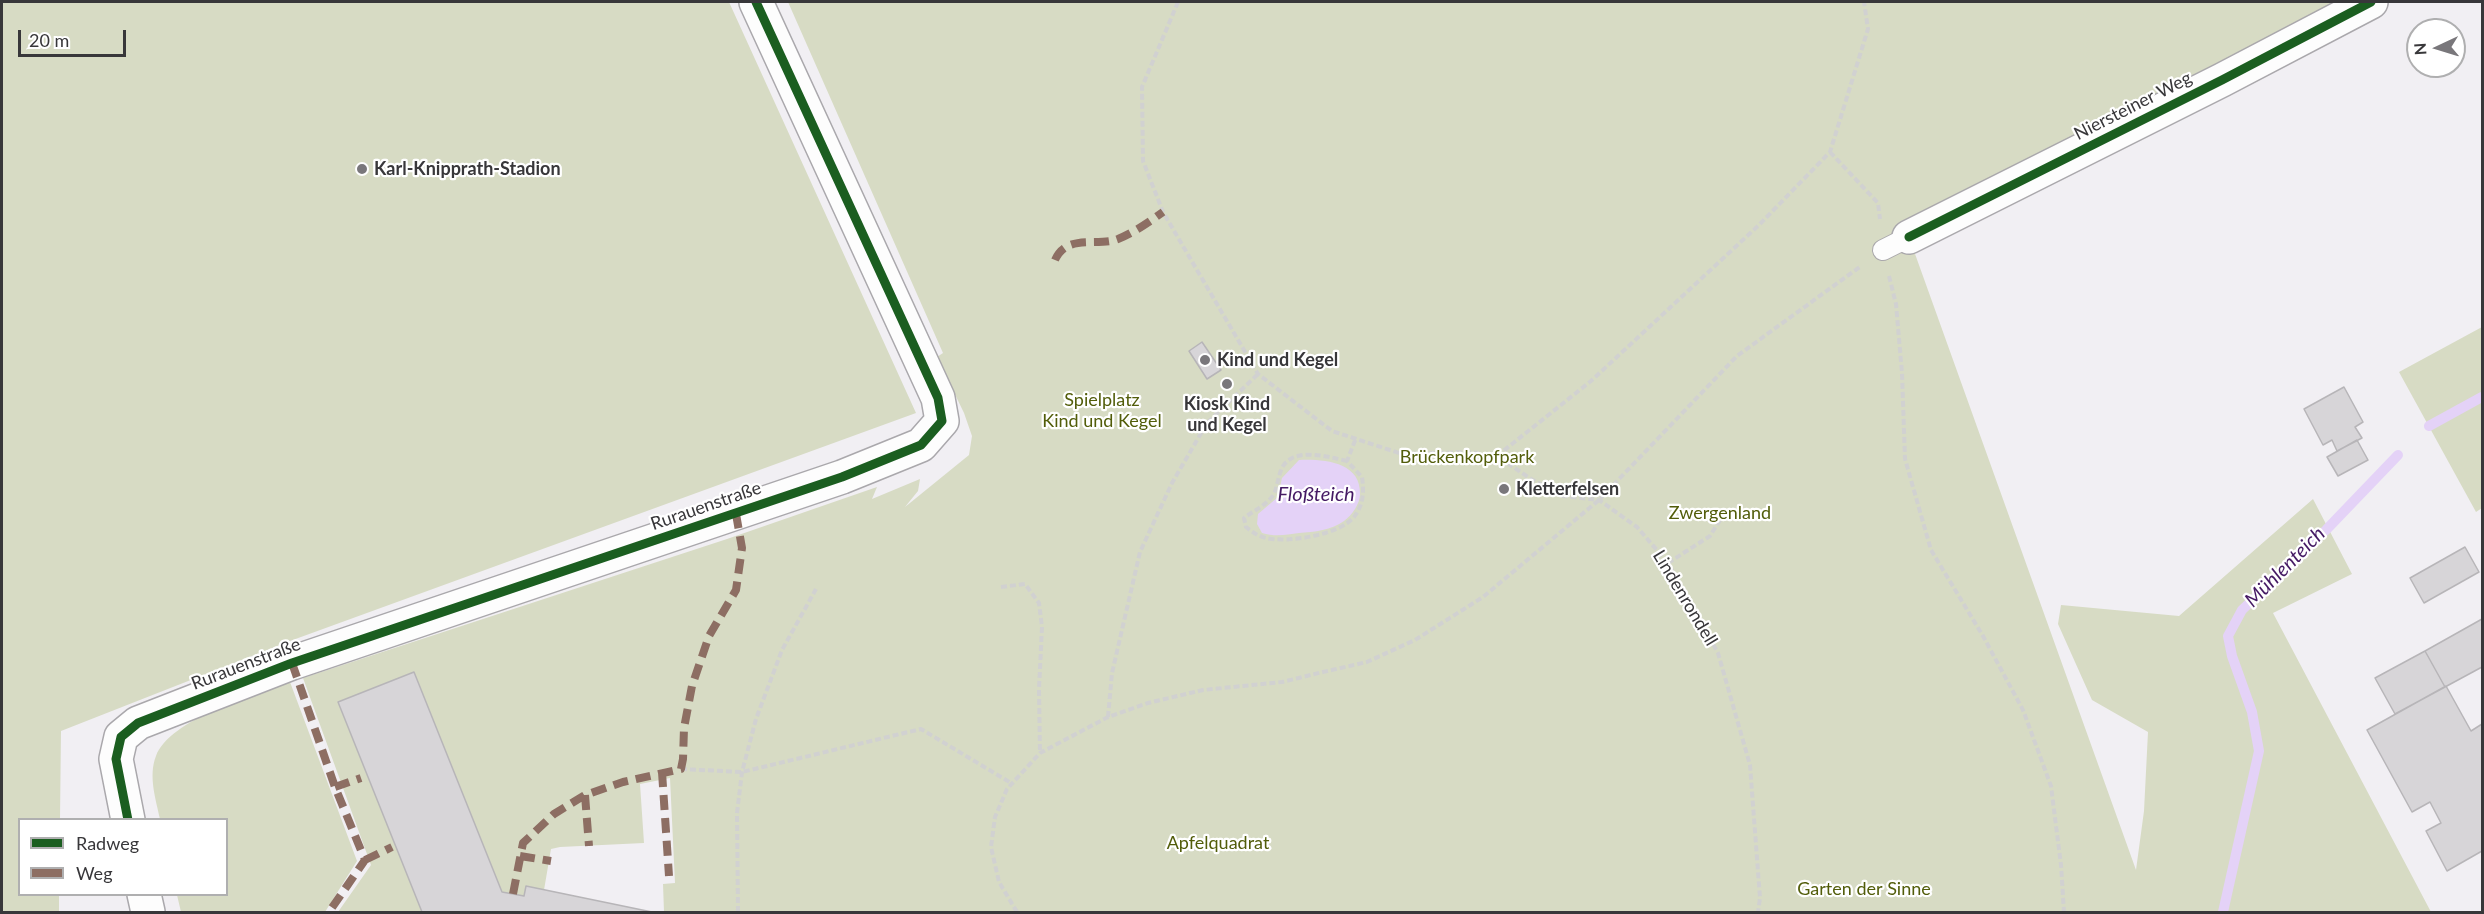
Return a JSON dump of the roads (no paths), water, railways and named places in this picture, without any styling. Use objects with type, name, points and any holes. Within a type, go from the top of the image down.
[{"type":"street","name":"Rurauenstraße","points":[[128,818],[116,759],[121,737],[138,723],[292,663],[842,477],[921,445],[942,421],[938,398],[756,2]]},
{"type":"street","name":"Niersteiner Weg","points":[[1896,243],[2222,80],[2371,2]]},
{"type":"street","points":[[144,896],[148,912]]},
{"type":"water","name":"Floßteich","points":[[1299,460],[1330,462],[1348,469],[1359,483],[1360,498],[1357,505],[1344,521],[1328,528],[1280,535],[1262,533],[1257,524],[1258,514],[1278,497],[1282,478]]},
{"type":"waterway","name":"Mühlenteich","points":[[2429,426],[2482,397]]},
{"type":"waterway","name":"Mühlenteich","points":[[2223,912],[2259,751],[2252,712],[2232,656],[2228,636],[2242,610],[2326,530],[2398,455]]},
{"type":"place","name":"Karl-Knipprath-Stadion","points":[[362,169]]},
{"type":"place","name":"Kind und Kegel","points":[[1205,360]]},
{"type":"place","name":"Kiosk Kind und Kegel","points":[[1227,384]]},
{"type":"place","name":"Kletterfelsen","points":[[1504,489]]},
{"type":"park label","name":"Spielplatz Kind und Kegel","points":[[1102,410]]},
{"type":"park label","name":"Brückenkopfpark","points":[[1467,457]]},
{"type":"park label","name":"Zwergenland","points":[[1720,513]]},
{"type":"park label","name":"Apfelquadrat","points":[[1218,843]]},
{"type":"park label","name":"Garten der Sinne","points":[[1864,889]]}]
